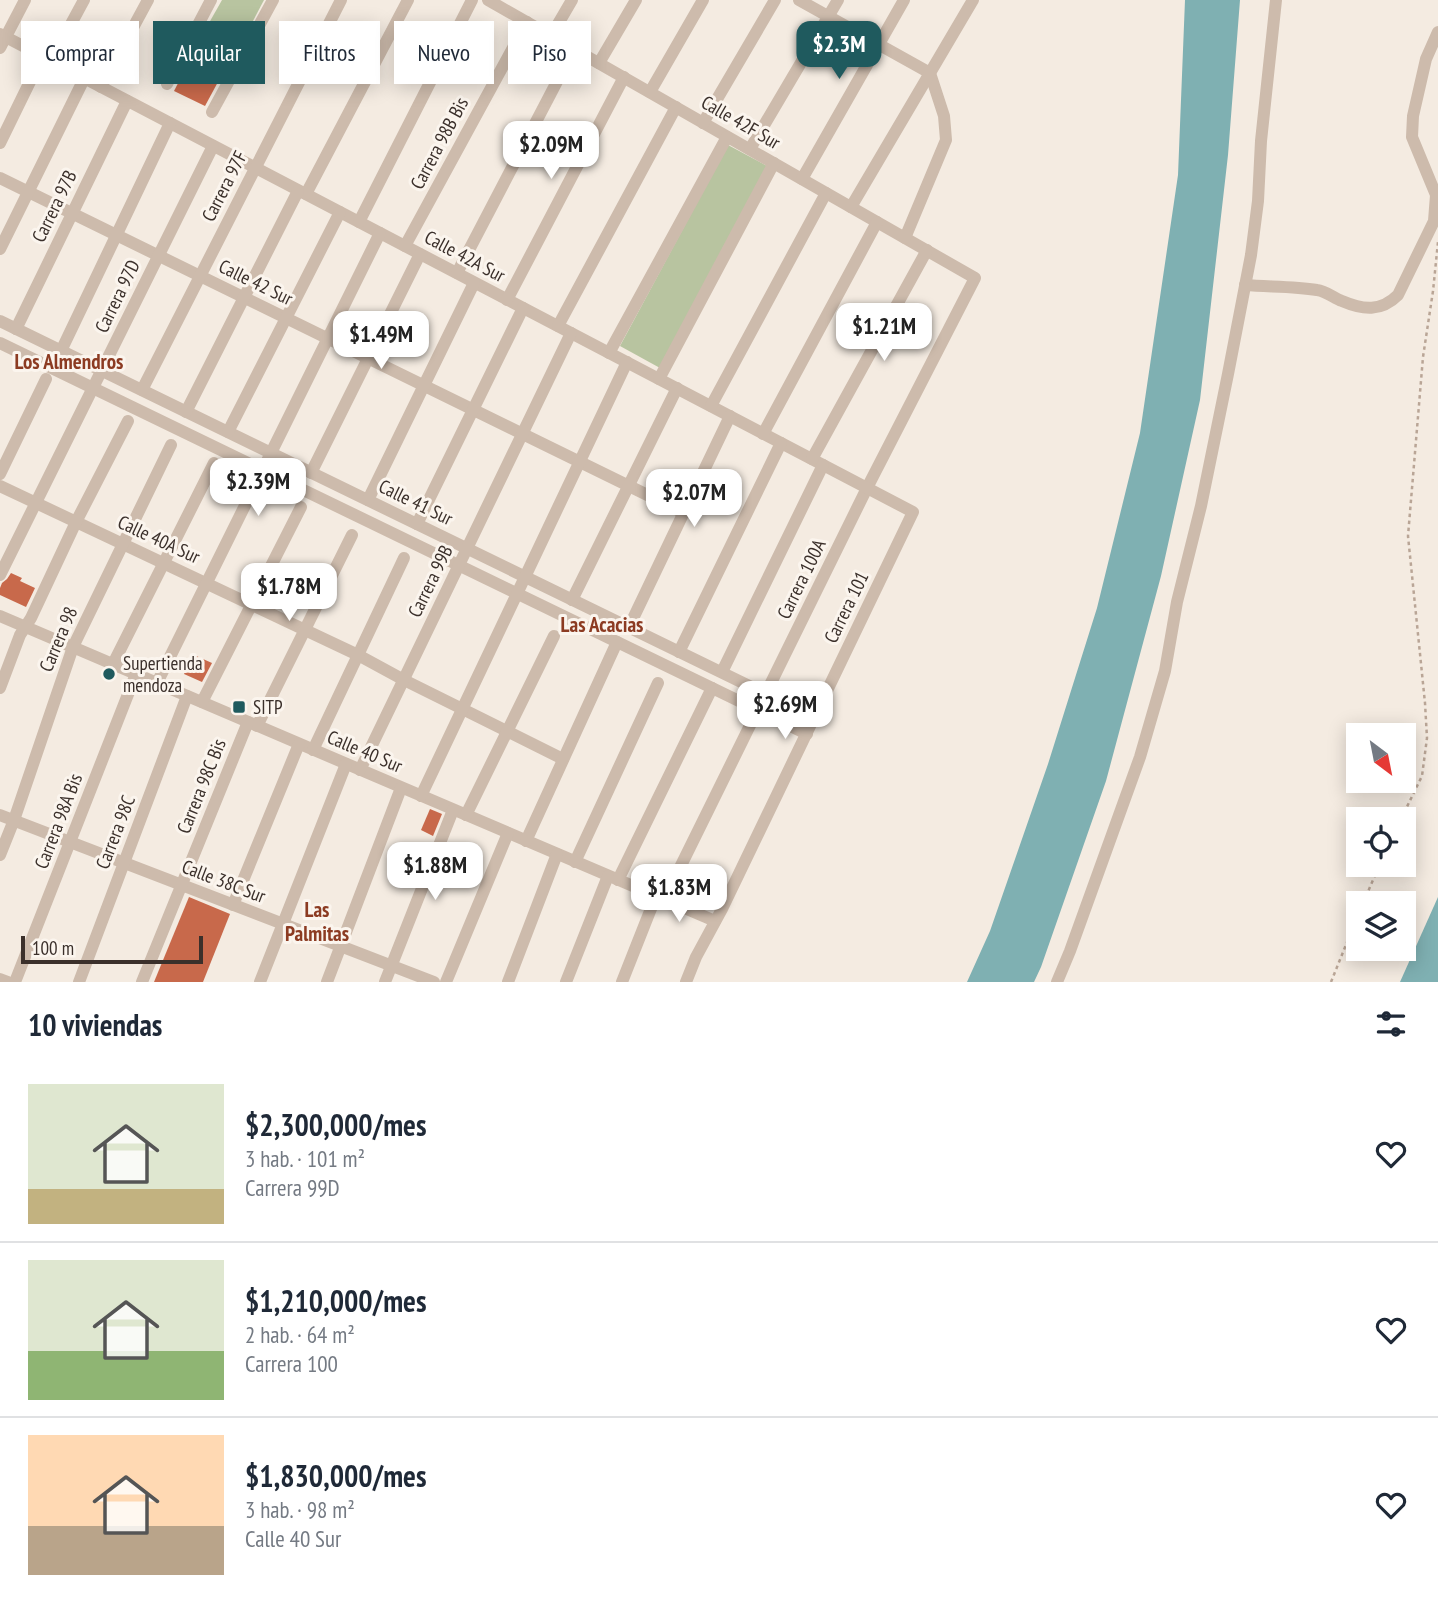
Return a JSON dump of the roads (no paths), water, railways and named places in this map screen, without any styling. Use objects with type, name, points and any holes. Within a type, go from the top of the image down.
[{"type":"street","points":[[2,40],[25,0]]},
{"type":"street","points":[[71,21],[84,0]]},
{"type":"street","points":[[101,87],[148,0]]},
{"type":"street","points":[[200,21],[211,0]]},
{"type":"street","points":[[212,112],[273,0]]},
{"type":"street","name":"Carrera 97F","points":[[142,390],[341,0]]},
{"type":"street","points":[[186,412],[244,297],[408,0]]},
{"type":"street","points":[[359,222],[472,0]]},
{"type":"street","name":"Calle 42F Sur","points":[[488,0],[505,4],[526,21]]},
{"type":"street","points":[[560,21],[572,0]]},
{"type":"street","points":[[599,63],[636,0]]},
{"type":"street","points":[[650,92],[704,0]]},
{"type":"street","points":[[703,123],[775,0]]},
{"type":"street","points":[[799,0],[930,73],[944,116],[946,140],[905,238]]},
{"type":"street","points":[[750,149],[838,0]]},
{"type":"street","points":[[802,179],[904,0]]},
{"type":"street","points":[[851,207],[973,0]]},
{"type":"street","points":[[1057,982],[1140,757],[1165,671],[1177,602],[1201,506],[1245,285],[1258,201],[1261,141],[1276,0]]},
{"type":"street","points":[[1245,285],[1320,290],[1360,307],[1389,304],[1398,295],[1434,222],[1436,195],[1412,137],[1413,116],[1426,60],[1438,32]]},
{"type":"street","name":"Calle 42A Sur","points":[[2,40],[21,48]]},
{"type":"street","name":"Carrera 98B Bis","points":[[405,246],[508,57]]},
{"type":"street","name":"Calle 42F Sur","points":[[591,59],[975,278]]},
{"type":"street","points":[[508,300],[624,77]]},
{"type":"street","points":[[0,143],[33,84]]},
{"type":"street","points":[[0,249],[82,84]]},
{"type":"street","name":"Calle 42A Sur","points":[[95,84],[913,512]]},
{"type":"street","points":[[457,274],[556,84]]},
{"type":"street","name":"Carrera 97B","points":[[16,329],[127,101]]},
{"type":"street","points":[[558,326],[676,107]]},
{"type":"street","points":[[61,351],[170,124]]},
{"type":"street","points":[[609,353],[727,137]]},
{"type":"street","name":"Carrera 97D","points":[[0,575],[213,146]]},
{"type":"street","points":[[659,379],[774,163]]},
{"type":"street","name":"Calle 42 Sur","points":[[0,178],[684,513]]},
{"type":"street","points":[[711,406],[826,193]]},
{"type":"street","points":[[228,432],[340,212]]},
{"type":"street","points":[[763,433],[877,222]]},
{"type":"street","points":[[157,683],[380,233]]},
{"type":"street","points":[[722,673],[818,462],[927,250]]},
{"type":"street","points":[[311,473],[420,254]]},
{"type":"street","name":"Carrera 100A","points":[[622,982],[660,898],[975,278]]},
{"type":"street","points":[[368,500],[474,283]]},
{"type":"street","points":[[416,524],[523,308]]},
{"type":"street","name":"Calle 41 Sur","points":[[0,321],[815,718]]},
{"type":"street","name":"Carrera 99B","points":[[360,770],[571,333]]},
{"type":"street","name":"Calle 41 Sur","points":[[0,342],[807,734]]},
{"type":"street","points":[[422,796],[627,362]]},
{"type":"street","points":[[0,474],[46,379]]},
{"type":"street","points":[[572,600],[677,388]]},
{"type":"street","points":[[629,627],[730,416]]},
{"type":"street","points":[[0,688],[20,635],[31,618],[128,421]]},
{"type":"street","points":[[679,652],[781,443]]},
{"type":"street","name":"Carrera 98","points":[[0,855],[73,647],[171,445]]},
{"type":"street","points":[[113,664],[214,463]]},
{"type":"street","name":"Calle 40A Sur","points":[[0,486],[358,655],[564,759]]},
{"type":"street","points":[[202,702],[301,507]]},
{"type":"street","name":"Carrera 101","points":[[686,982],[913,512]]},
{"type":"street","name":"Carrera 98C Bis","points":[[142,982],[181,885],[252,724],[304,631],[352,536]]},
{"type":"street","points":[[313,750],[404,558]]},
{"type":"street","name":"Calle 40 Sur","points":[[0,616],[715,921]]},
{"type":"street","points":[[385,982],[460,812],[507,731],[554,636]]},
{"type":"street","points":[[526,841],[617,642]]},
{"type":"street","name":"Carrera 98A Bis","points":[[15,982],[136,674]]},
{"type":"street","points":[[575,862],[658,684]]},
{"type":"street","points":[[566,982],[613,878],[712,688]]},
{"type":"street","name":"Carrera 98C","points":[[79,982],[187,696]]},
{"type":"street","points":[[233,905],[299,744]]},
{"type":"street","points":[[260,982],[346,764]]},
{"type":"street","points":[[327,982],[401,788]]},
{"type":"street","name":"Calle 38C Sur","points":[[0,815],[434,982]]},
{"type":"street","points":[[446,982],[508,833]]},
{"type":"street","points":[[508,982],[557,854]]},
{"type":"street","points":[[0,979],[8,982]]},
{"type":"water","points":[[1185,0],[1240,0],[1228,155],[1200,400],[1161,576],[1106,781],[1034,982],[967,982],[990,931],[1048,764],[1097,608],[1140,433],[1178,175]]},
{"type":"water","points":[[1438,897],[1438,982],[1400,982],[1409,961],[1416,961],[1416,946]]},
{"type":"place","name":"Supertienda mendoza","points":[[109,674]]},
{"type":"place","name":"SITP","points":[[239,707]]},
{"type":"district","name":"Los Almendros","points":[[69,362]]},
{"type":"district","name":"Las Acacias","points":[[602,625]]},
{"type":"district","name":"Las Palmitas","points":[[317,922]]}]
